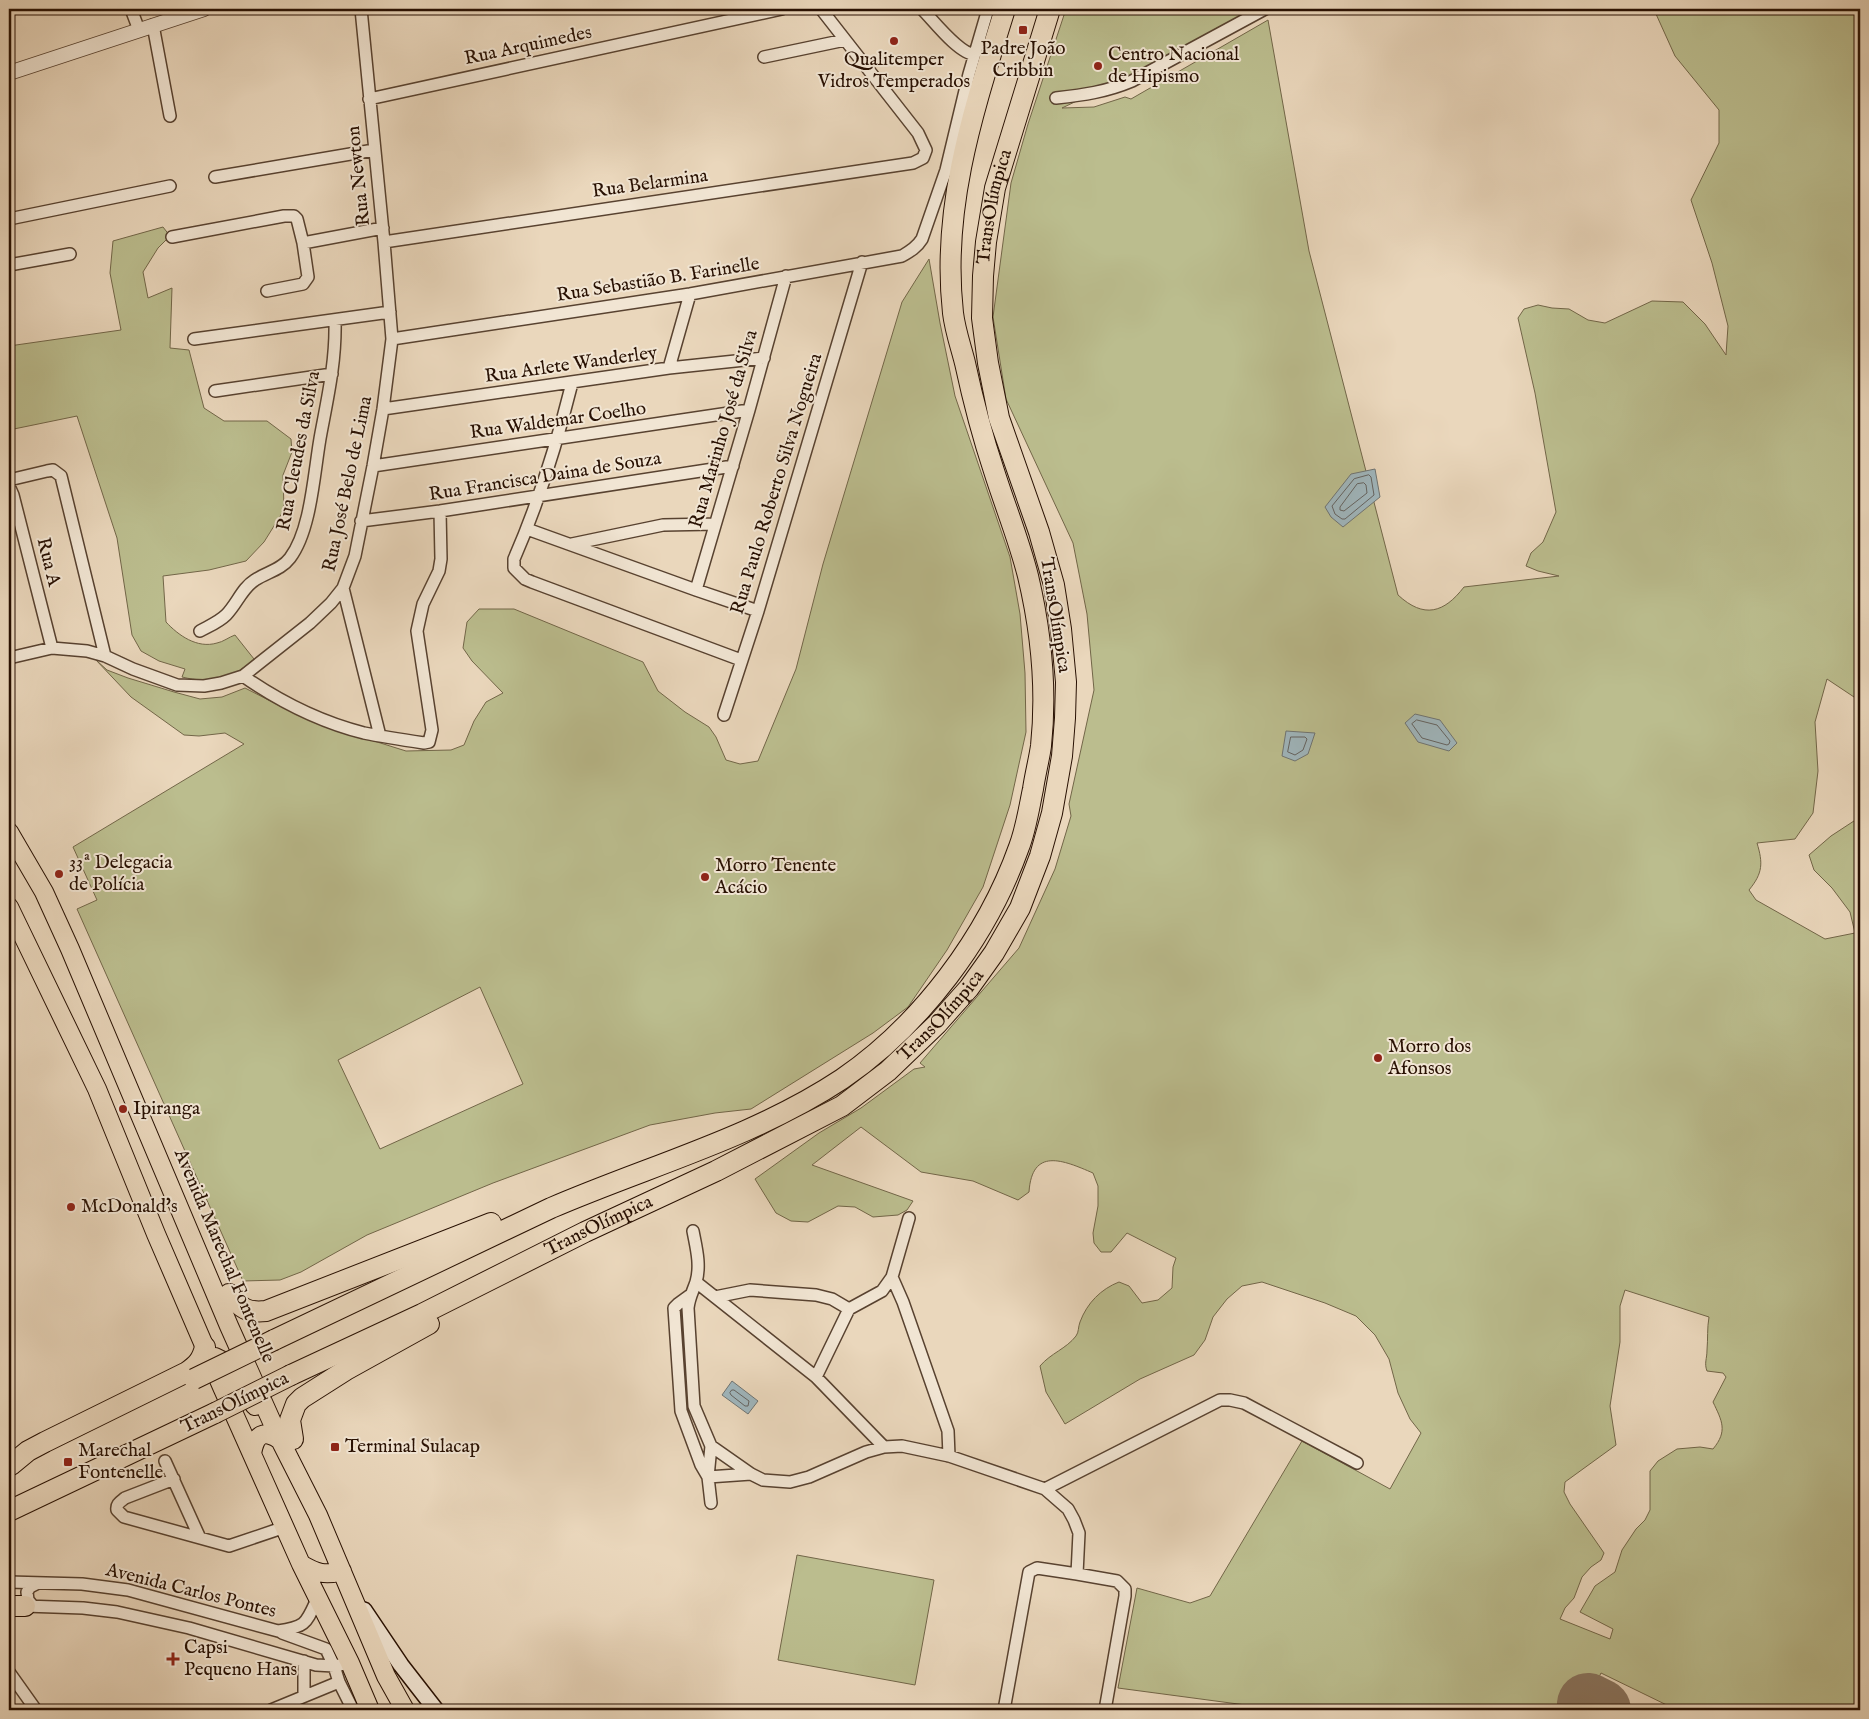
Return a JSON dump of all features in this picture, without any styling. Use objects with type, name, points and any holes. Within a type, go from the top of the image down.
[{"type":"highway","name":"TransOlímpica","points":[[10,1466],[201,1357],[274,1340],[551,1208],[752,1128],[800,1104],[849,1073],[876,1052],[918,1014],[952,972],[974,938],[1003,886],[1020,844],[1040,746],[1042,674],[1037,625],[1028,575],[975,411],[953,317],[950,270],[952,222],[965,143],[1005,9]]},
{"type":"highway","name":"TransOlímpica","points":[[9,1511],[506,1273],[546,1251],[716,1171],[812,1123],[855,1097],[888,1071],[937,1024],[969,988],[994,953],[1020,908],[1040,856],[1052,813],[1062,756],[1065,718],[1066,682],[1061,629],[1054,585],[1039,532],[999,418],[988,363],[982,318],[986,242],[995,188],[1050,9]]},
{"type":"highway","points":[[229,1294],[246,1310],[254,1312],[266,1311],[496,1221],[528,1211],[551,1208]]},
{"type":"highway","points":[[283,1436],[296,1404],[302,1398],[346,1370],[429,1324],[506,1273]]},
{"type":"main road","name":"Avenida Marechal Fontenelle","points":[[9,832],[44,892],[67,941],[230,1326],[283,1436]]},
{"type":"main road","points":[[9,907],[97,1089],[156,1234],[201,1357],[252,1454],[318,1597],[342,1664],[370,1710]]},
{"type":"main road","points":[[196,1247],[210,1260],[229,1294],[283,1436],[318,1495],[318,1515],[386,1676],[405,1710]]},
{"type":"main road","points":[[201,1357],[213,1336],[218,1335],[230,1326]]},
{"type":"main road","points":[[201,1357],[218,1357],[262,1416],[283,1436]]},
{"type":"main road","points":[[252,1454],[256,1440],[264,1434],[283,1436]]},
{"type":"main road","points":[[302,1564],[319,1574],[333,1574],[342,1571]]},
{"type":"main road","points":[[350,1590],[401,1665],[436,1710]]},
{"type":"main road","points":[[342,1664],[366,1630]]},
{"type":"street","points":[[131,9],[138,30]]},
{"type":"street","points":[[9,73],[204,9]]},
{"type":"street","name":"Rua Newton","points":[[360,9],[383,228],[392,339]]},
{"type":"street","name":"Rua Arquimedes","points":[[369,99],[782,9]]},
{"type":"street","points":[[764,57],[845,40],[821,9]]},
{"type":"street","points":[[922,9],[961,49],[970,54],[974,54],[988,9]]},
{"type":"street","points":[[1056,98],[1091,95],[1116,88],[1265,9]]},
{"type":"street","points":[[153,26],[170,116]]},
{"type":"street","name":"Rua Belarmina","points":[[384,242],[920,160],[926,155],[926,150],[918,133],[845,40]]},
{"type":"street","name":"Rua Sebastião B. Farinelle","points":[[392,339],[690,294],[902,256],[916,248],[922,239],[946,170],[974,54]]},
{"type":"street","points":[[215,177],[374,150]]},
{"type":"street","points":[[9,219],[170,186]]},
{"type":"street","points":[[172,237],[290,215],[297,219],[308,277],[303,284],[266,292]]},
{"type":"street","points":[[303,243],[383,228]]},
{"type":"street","points":[[9,265],[70,254]]},
{"type":"street","name":"Rua Paulo Roberto Silva Nogueira","points":[[724,715],[758,611],[862,262]]},
{"type":"street","name":"Rua Marinho José da Silva","points":[[696,590],[786,276]]},
{"type":"street","points":[[669,368],[690,294]]},
{"type":"street","points":[[194,339],[390,312]]},
{"type":"street","name":"Rua Cleudes da Silva","points":[[200,631],[225,616],[254,580],[277,569],[290,558],[297,546],[308,514],[332,374],[335,321]]},
{"type":"street","name":"Rua José Belo de Lima","points":[[9,658],[52,648],[86,651],[105,656],[133,669],[177,685],[204,686],[243,676],[310,623],[331,603],[343,588],[355,556],[383,409],[392,339]]},
{"type":"street","name":"Rua Arlete Wanderley","points":[[383,409],[669,368],[764,358]]},
{"type":"street","points":[[215,391],[332,374]]},
{"type":"street","points":[[572,383],[539,495],[514,559],[514,568],[525,579],[532,582],[741,660]]},
{"type":"street","name":"Rua Waldemar Coelho","points":[[373,466],[749,410]]},
{"type":"street","name":"Rua Francisca Daina de Souza","points":[[361,521],[440,511],[733,466]]},
{"type":"street","points":[[9,480],[53,470],[61,476],[105,656]]},
{"type":"street","name":"Rua A","points":[[9,486],[13,495],[52,648]]},
{"type":"street","points":[[243,676],[286,703],[335,723],[380,736],[424,743],[430,742],[432,735],[417,631],[423,604],[439,572],[441,559],[440,511]]},
{"type":"street","points":[[572,544],[663,525],[715,524]]},
{"type":"street","points":[[527,529],[758,611]]},
{"type":"street","points":[[343,588],[380,736]]},
{"type":"street","points":[[816,1377],[849,1309],[882,1291],[892,1277],[909,1218]]},
{"type":"street","points":[[693,1231],[698,1271],[696,1282],[689,1296],[688,1308],[694,1406],[711,1446],[708,1477],[711,1502]]},
{"type":"street","points":[[892,1277],[903,1302],[948,1431],[948,1456]]},
{"type":"street","points":[[696,1282],[816,1377],[884,1447]]},
{"type":"street","points":[[715,1297],[750,1290],[816,1295],[832,1299],[849,1309]]},
{"type":"street","points":[[689,1296],[674,1308],[681,1412],[701,1465],[708,1477]]},
{"type":"street","points":[[1045,1489],[1220,1400],[1244,1402],[1357,1463]]},
{"type":"street","points":[[711,1446],[751,1474],[764,1480],[790,1482],[810,1477],[866,1452],[884,1447],[902,1446],[948,1456],[1045,1489],[1068,1509],[1079,1533],[1077,1574]]},
{"type":"street","points":[[165,1461],[199,1536]]},
{"type":"street","points":[[708,1477],[751,1474]]},
{"type":"street","points":[[174,1479],[125,1498],[116,1506],[117,1510],[124,1517],[199,1536],[220,1544],[233,1545],[285,1527]]},
{"type":"street","points":[[1004,1710],[1029,1572],[1037,1568],[1117,1582],[1125,1589],[1126,1596],[1105,1710]]},
{"type":"street","name":"Avenida Carlos Pontes","points":[[9,1582],[82,1584],[128,1590],[278,1631],[295,1629],[304,1624],[318,1597]]},
{"type":"street","name":"Avenida Carlos Pontes","points":[[19,1604],[28,1600],[27,1592],[30,1587],[38,1583]]},
{"type":"street","name":"Avenida Carlos Pontes","points":[[19,1604],[117,1612],[189,1628],[316,1666],[342,1664]]},
{"type":"street","points":[[278,1631],[323,1647],[342,1664],[338,1682],[352,1710]]},
{"type":"street","points":[[304,1662],[304,1696]]},
{"type":"street","points":[[9,1672],[36,1710]]},
{"type":"street","points":[[271,1710],[338,1682]]},
{"type":"green space","points":[[1066,9],[1271,9],[1062,108],[1094,107],[1125,97],[1131,99],[1268,20],[1309,251],[1398,595],[1416,608],[1433,610],[1449,603],[1464,587],[1559,576],[1526,566],[1531,553],[1543,542],[1556,512],[1535,393],[1518,318],[1524,309],[1538,305],[1569,309],[1588,320],[1605,323],[1652,301],[1683,302],[1705,324],[1726,355],[1728,326],[1712,263],[1691,200],[1719,143],[1719,110],[1675,56],[1656,14],[1671,9],[1860,9],[1860,701],[1827,679],[1815,722],[1818,771],[1813,813],[1795,839],[1757,843],[1761,868],[1749,890],[1756,900],[1825,939],[1855,933],[1850,912],[1832,888],[1814,870],[1809,855],[1831,836],[1860,817],[1860,1710],[1677,1710],[1601,1673],[1583,1710],[1283,1710],[1118,1688],[1137,1588],[1190,1603],[1210,1596],[1302,1441],[1390,1489],[1421,1433],[1410,1419],[1398,1393],[1389,1359],[1375,1335],[1356,1316],[1325,1303],[1262,1282],[1242,1286],[1227,1299],[1213,1317],[1205,1340],[1194,1355],[1140,1379],[1065,1424],[1046,1392],[1040,1366],[1072,1340],[1077,1334],[1083,1315],[1091,1303],[1112,1285],[1119,1282],[1129,1286],[1142,1303],[1158,1300],[1172,1288],[1173,1267],[1176,1258],[1127,1233],[1111,1252],[1101,1252],[1094,1243],[1093,1233],[1098,1206],[1098,1186],[1093,1173],[1060,1161],[1043,1163],[1036,1168],[1031,1178],[1029,1192],[1018,1200],[973,1181],[921,1172],[861,1127],[812,1165],[913,1201],[907,1210],[898,1215],[873,1217],[855,1207],[838,1206],[808,1222],[791,1221],[776,1213],[755,1179],[819,1133],[861,1108],[914,1069],[925,1067],[920,1063],[1019,948],[1055,869],[1071,816],[1069,804],[1094,690],[1087,614],[1073,543],[1006,399],[993,317],[1011,183],[1028,124]],"holes":[[[1625,1290],[1709,1317],[1706,1368],[1707,1371],[1723,1373],[1726,1377],[1713,1402],[1721,1420],[1721,1437],[1713,1449],[1700,1447],[1677,1449],[1658,1461],[1650,1471],[1650,1510],[1645,1520],[1636,1529],[1622,1550],[1615,1572],[1595,1586],[1580,1612],[1613,1629],[1610,1639],[1560,1619],[1565,1608],[1574,1598],[1582,1577],[1601,1560],[1604,1553],[1570,1504],[1564,1492],[1565,1482],[1616,1445],[1610,1406],[1620,1342],[1620,1306]]]},
{"type":"green space","points":[[163,227],[170,236],[158,248],[143,272],[148,298],[172,288],[170,348],[189,350],[204,408],[224,421],[267,421],[291,439],[292,452],[283,475],[284,510],[264,542],[246,561],[209,570],[163,576],[166,622],[171,627],[188,640],[202,644],[219,642],[235,635],[254,659],[238,671],[212,680],[182,677],[185,669],[159,661],[141,651],[132,635],[117,538],[77,416],[9,430],[9,346],[121,330],[110,273],[113,241]]},
{"type":"green space","points":[[929,259],[955,396],[1010,557],[1020,614],[1025,673],[1026,732],[1010,805],[983,887],[947,950],[908,1007],[873,1033],[751,1109],[715,1113],[650,1125],[493,1183],[367,1235],[301,1272],[280,1280],[243,1281],[77,909],[97,900],[73,847],[244,744],[225,733],[199,736],[184,735],[131,697],[95,659],[107,670],[128,678],[200,699],[222,697],[245,688],[286,709],[342,731],[406,751],[451,750],[464,745],[474,721],[486,702],[503,693],[472,661],[463,648],[467,622],[479,609],[514,609],[643,662],[658,691],[685,712],[709,727],[716,737],[726,760],[740,764],[758,761],[796,669],[823,564],[902,302]],"holes":[[[480,987],[523,1084],[380,1149],[338,1060]]]},
{"type":"green space","points":[[797,1555],[934,1580],[915,1685],[778,1660]]},
{"type":"water","points":[[1375,469],[1380,497],[1343,527],[1331,517],[1325,507],[1351,474]]},
{"type":"water","points":[[1415,714],[1440,720],[1457,743],[1449,751],[1418,742],[1405,723]]},
{"type":"water","points":[[1286,731],[1315,733],[1308,754],[1295,761],[1282,756]]},
{"type":"water","points":[[732,1381],[758,1401],[748,1414],[722,1395]]},
{"type":"runway","points":[[1588,1704],[1600,1710]]},
{"type":"place","name":"Padre João Cribbin","points":[[1023,30]]},
{"type":"place","name":"Qualitemper Vidros Temperados","points":[[894,41]]},
{"type":"place","name":"Centro Nacional de Hipismo","points":[[1098,66]]},
{"type":"place","name":"33ª Delegacia de Polícia","points":[[59,874]]},
{"type":"place","name":"Morro Tenente Acácio","points":[[705,877]]},
{"type":"place","name":"Morro dos Afonsos","points":[[1378,1058]]},
{"type":"place","name":"Ipiranga","points":[[123,1109]]},
{"type":"place","name":"McDonald's","points":[[71,1207]]},
{"type":"place","name":"Terminal Sulacap","points":[[335,1447]]},
{"type":"place","name":"Marechal Fontenelle","points":[[68,1462]]},
{"type":"place","name":"Capsi Pequeno Hans","points":[[173,1659]]}]
